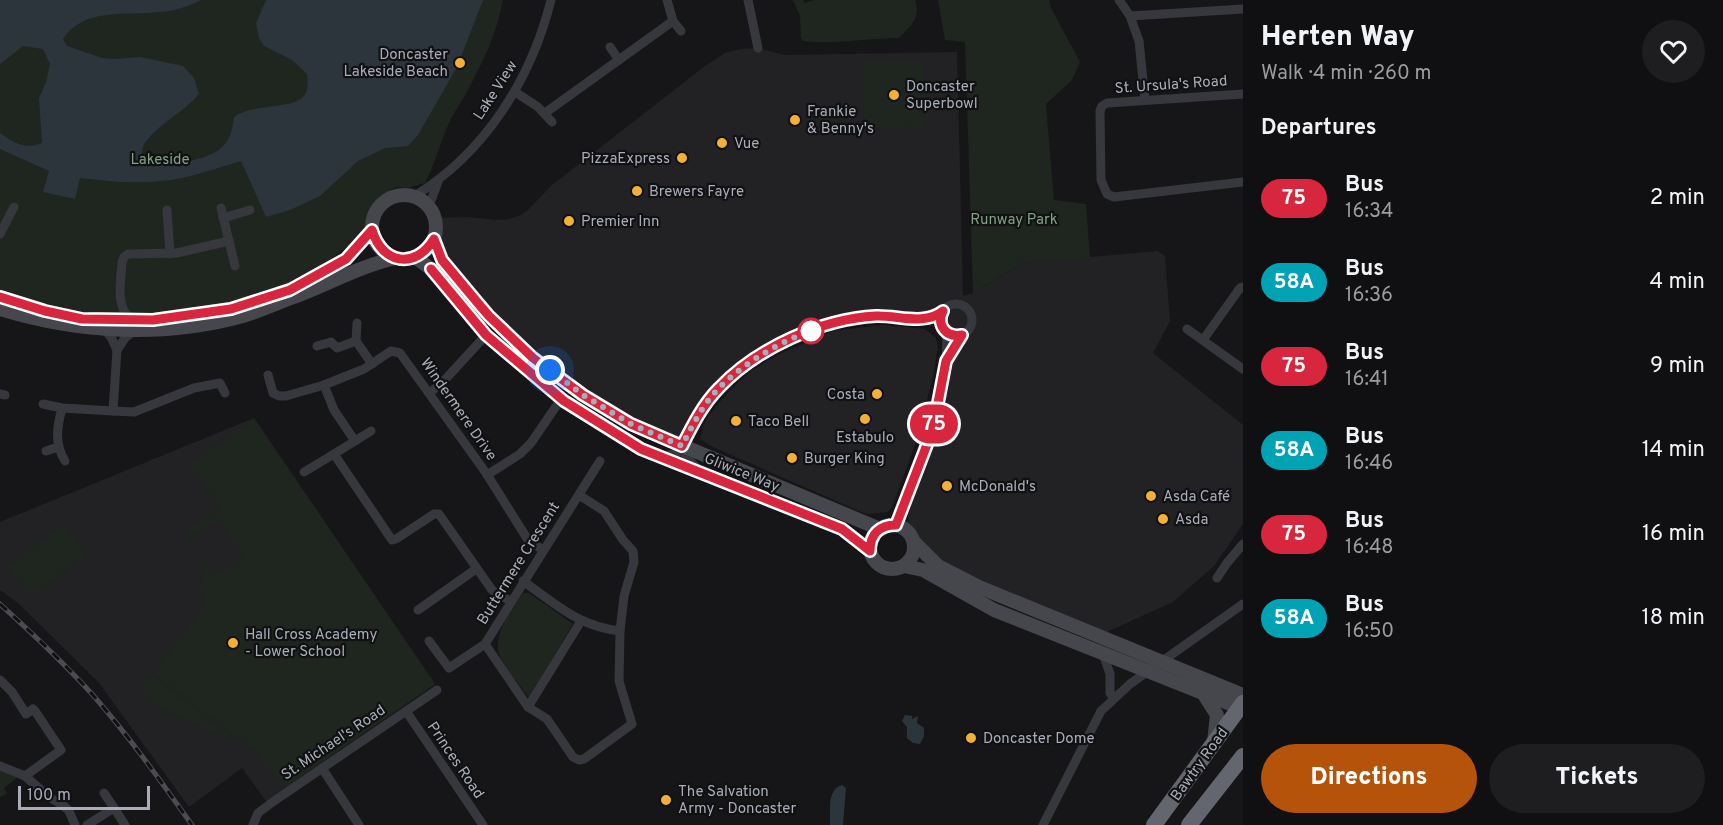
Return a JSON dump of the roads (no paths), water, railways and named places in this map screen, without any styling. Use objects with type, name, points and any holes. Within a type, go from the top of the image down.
[{"type":"highway","name":"Bawtry Road","points":[[1154,825],[1242,704]]},
{"type":"highway","name":"Bawtry Road","points":[[1190,825],[1243,756]]},
{"type":"street","name":"Lake View","points":[[414,197],[438,182],[470,151],[498,118],[535,54],[551,0]]},
{"type":"street","points":[[668,0],[673,21],[681,31]]},
{"type":"street","points":[[748,0],[758,48]]},
{"type":"street","points":[[1119,0],[1130,16],[1139,41],[1145,100]]},
{"type":"street","points":[[1130,16],[1243,9]]},
{"type":"street","points":[[545,113],[673,21]]},
{"type":"street","points":[[610,47],[619,60]]},
{"type":"street","points":[[515,92],[545,113],[552,122]]},
{"type":"street","name":"St. Ursula's Road","points":[[1243,94],[1107,104],[1102,106],[1100,111],[1101,180],[1107,194],[1114,197],[1243,182]]},
{"type":"street","name":"Lake View","points":[[429,206],[438,182]]},
{"type":"street","points":[[400,195],[414,197],[429,206],[435,218],[436,228],[434,239],[428,249],[415,257],[404,260],[383,252],[376,243],[372,230],[373,219],[379,207],[388,199],[400,195]]},
{"type":"street","points":[[167,206],[170,254]]},
{"type":"street","points":[[0,234],[14,207]]},
{"type":"street","points":[[235,266],[222,213],[250,210]]},
{"type":"street","points":[[117,350],[133,324],[231,309],[290,290],[346,259],[372,230]]},
{"type":"street","name":"Gliwice Way","points":[[434,239],[442,260],[489,316],[533,358],[583,395],[631,424],[880,528]]},
{"type":"street","points":[[133,324],[123,312],[120,295],[124,257],[129,254],[170,254],[229,241]]},
{"type":"street","name":"Gliwice Way","points":[[415,257],[431,269],[486,335],[561,399],[641,449],[842,529],[870,551]]},
{"type":"street","points":[[0,309],[40,321],[133,324],[160,329],[243,315],[304,293],[350,272],[396,258]]},
{"type":"street","points":[[1203,340],[1243,287]]},
{"type":"street","points":[[104,324],[120,295]]},
{"type":"street","points":[[0,297],[45,311],[104,324],[117,350],[113,411]]},
{"type":"street","points":[[927,320],[946,307],[956,304],[963,305],[969,310],[971,315],[969,330],[962,335],[946,361]]},
{"type":"street","points":[[896,525],[933,429],[946,361],[945,331],[940,319],[943,311]]},
{"type":"street","points":[[659,456],[676,454],[691,426],[718,388],[738,371],[767,352],[802,334],[835,322],[872,317],[927,320],[956,336],[962,335]]},
{"type":"street","points":[[357,323],[356,341],[372,364]]},
{"type":"street","points":[[1187,329],[1243,369]]},
{"type":"street","points":[[429,393],[441,384],[486,335]]},
{"type":"street","points":[[317,346],[331,342],[338,348],[356,341]]},
{"type":"street","name":"Windermere Drive","points":[[268,375],[273,393],[286,396],[324,385],[364,369],[391,351],[400,353],[487,475],[528,540],[543,550]]},
{"type":"street","points":[[43,404],[62,408],[134,412],[194,388],[220,383],[225,393]]},
{"type":"street","points":[[324,385],[334,410],[355,441]]},
{"type":"street","points":[[487,475],[526,449],[561,399]]},
{"type":"street","points":[[62,408],[57,429],[58,447],[65,461]]},
{"type":"street","points":[[304,472],[371,431]]},
{"type":"street","points":[[682,446],[686,457],[705,476]]},
{"type":"street","points":[[46,451],[58,447]]},
{"type":"street","points":[[334,454],[392,540],[434,514],[439,514],[492,590],[510,601]]},
{"type":"street","name":"Buttermere Crescent","points":[[579,495],[604,511],[633,551],[633,562],[624,596],[620,631],[619,681],[632,724],[584,759],[579,760],[573,757],[547,719],[528,707],[485,644],[600,461]]},
{"type":"street","points":[[896,525],[905,529],[914,542],[938,566],[995,594],[1164,661],[1242,704],[1205,695],[994,610],[922,570],[904,566],[890,569],[882,567],[870,551],[870,543],[874,534],[880,528],[896,525]]},
{"type":"street","points":[[904,566],[913,554],[914,542]]},
{"type":"street","points":[[1218,578],[1243,544]]},
{"type":"street","points":[[418,610],[476,569]]},
{"type":"street","points":[[523,582],[581,621],[599,628],[620,631]]},
{"type":"street","points":[[1043,825],[1101,711],[1148,671],[1243,604]]},
{"type":"street","points":[[528,707],[581,621]]},
{"type":"street","points":[[1098,636],[1110,675],[1110,693],[1114,698]]},
{"type":"street","points":[[429,641],[449,668],[485,644]]},
{"type":"street","points":[[0,680],[12,692],[26,714],[35,711],[61,750],[25,776]]},
{"type":"street","name":"St. Michael's Road","points":[[253,825],[258,813],[437,690]]},
{"type":"street","points":[[1205,695],[1217,715],[1213,744]]},
{"type":"street","name":"Princes Road","points":[[406,711],[483,825]]},
{"type":"street","points":[[0,766],[25,776],[49,797],[64,806],[69,811],[75,825]]},
{"type":"street","points":[[322,768],[359,825]]},
{"type":"street","points":[[104,793],[125,825]]},
{"type":"street","points":[[87,825],[114,808]]},
{"type":"railway","points":[[0,604],[92,694],[131,742],[192,825]]},
{"type":"place","name":"Doncaster Lakeside Beach","points":[[460,63]]},
{"type":"place","name":"Doncaster Superbowl","points":[[894,95]]},
{"type":"place","name":"Frankie & Benny's","points":[[795,120]]},
{"type":"place","name":"Vue","points":[[722,143]]},
{"type":"place","name":"PizzaExpress","points":[[682,158]]},
{"type":"place","name":"Brewers Fayre","points":[[637,191]]},
{"type":"place","name":"Premier Inn","points":[[569,221]]},
{"type":"place","name":"Costa","points":[[877,394]]},
{"type":"place","name":"Estabulo","points":[[865,419]]},
{"type":"place","name":"Taco Bell","points":[[736,421]]},
{"type":"place","name":"Burger King","points":[[792,458]]},
{"type":"place","name":"McDonald's","points":[[947,486]]},
{"type":"place","name":"Asda Café","points":[[1151,496]]},
{"type":"place","name":"Asda","points":[[1163,519]]},
{"type":"place","name":"Hall Cross Academy - Lower School","points":[[233,643]]},
{"type":"place","name":"Doncaster Dome","points":[[971,738]]},
{"type":"place","name":"The Salvation Army - Doncaster","points":[[666,800]]},
{"type":"park label","name":"Lakeside","points":[[160,159]]},
{"type":"park label","name":"Runway Park","points":[[1014,219]]}]
